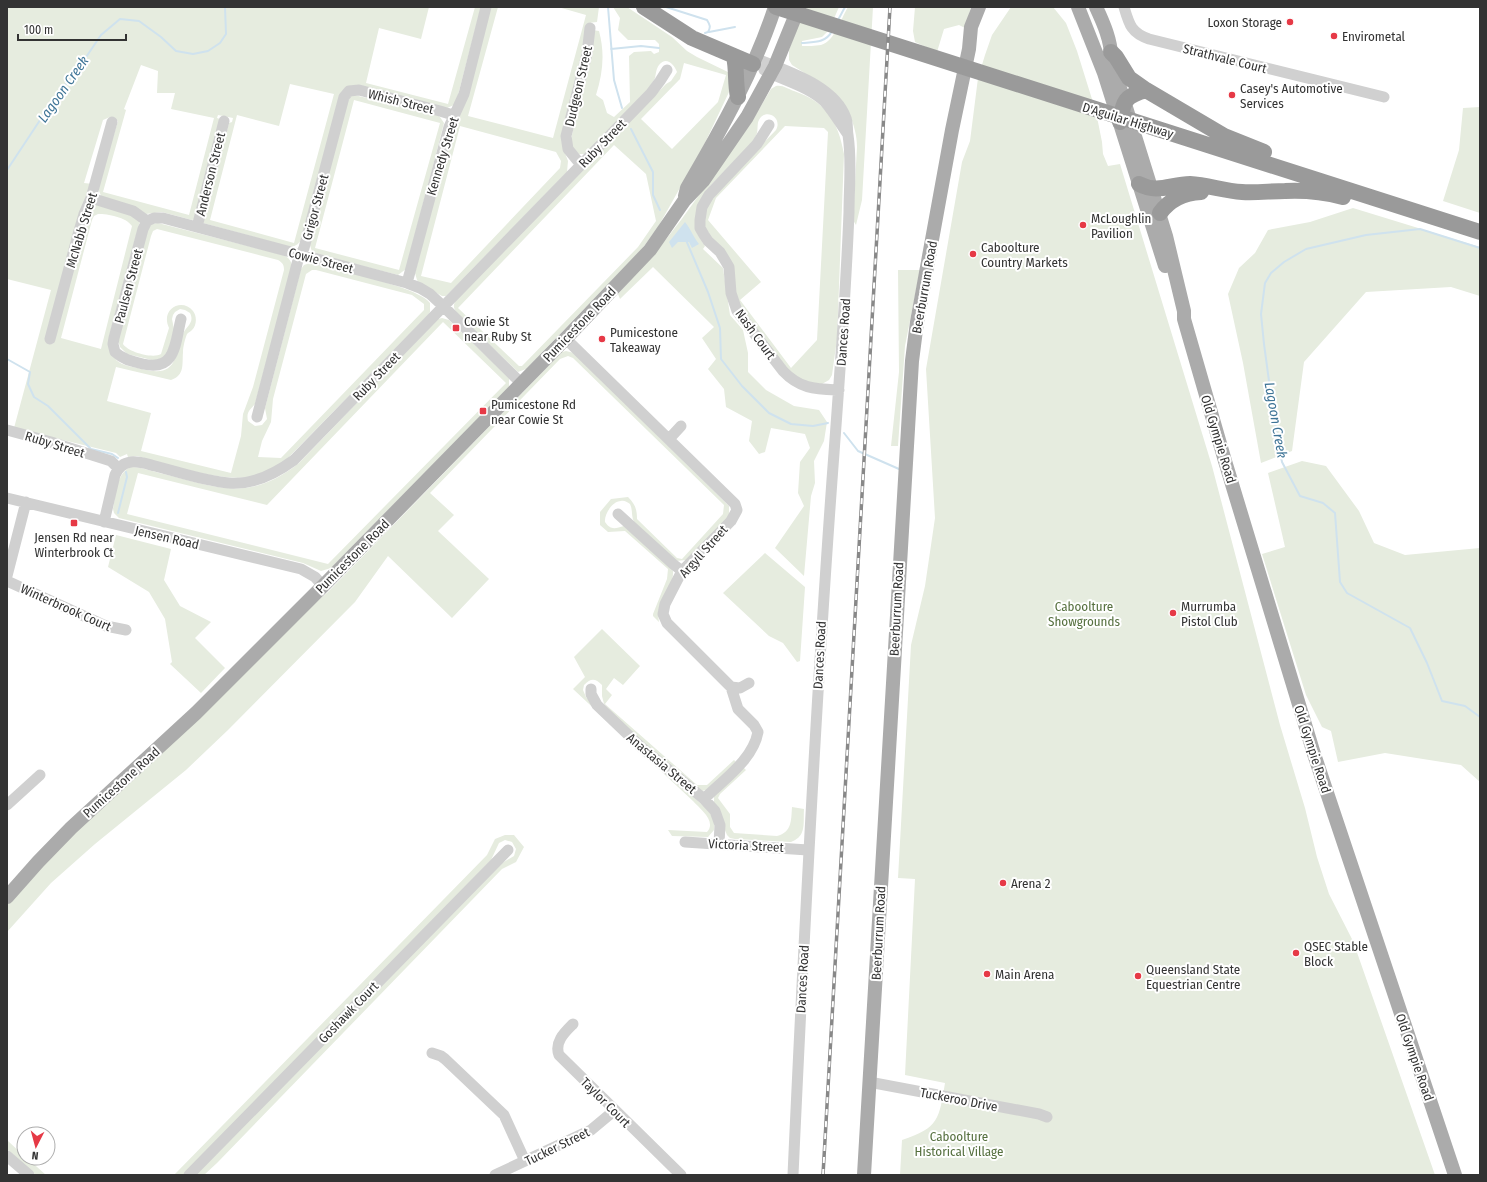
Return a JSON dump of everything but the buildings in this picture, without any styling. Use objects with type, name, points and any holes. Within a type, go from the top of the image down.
[{"type":"highway","points":[[644,7],[692,38],[734,56],[754,61]]},
{"type":"highway","name":"D'Aguilar Highway","points":[[776,7],[1480,232]]},
{"type":"highway","points":[[1111,52],[1129,78],[1207,127],[1240,143],[1364,195],[1480,241]]},
{"type":"highway","points":[[734,56],[736,69],[735,85],[738,97]]},
{"type":"highway","points":[[1120,122],[1121,111],[1125,101],[1130,96],[1146,90]]},
{"type":"highway","points":[[1146,187],[1159,189],[1176,185],[1198,184],[1213,188],[1243,192],[1283,191],[1364,195],[1480,223]]},
{"type":"highway","points":[[1160,213],[1169,202],[1175,198],[1190,193],[1206,192],[1213,188]]},
{"type":"main road","name":"Pumicestone Road","points":[[684,201],[687,188],[738,97],[776,7]]},
{"type":"main road","name":"Pumicestone Road","points":[[7,897],[71,828],[191,718],[323,586],[650,250],[684,201],[703,181],[744,123],[773,70],[798,7]]},
{"type":"main road","name":"Beerburrum Road","points":[[864,1175],[908,401],[914,340],[952,130],[969,49],[971,27],[979,7]]},
{"type":"main road","name":"Beerburrum Road","points":[[969,49],[989,7]]},
{"type":"main road","name":"Old Gympie Road","points":[[1078,7],[1104,73],[1120,122],[1146,187],[1160,213],[1173,261],[1184,311],[1184,319],[1225,461],[1314,754],[1455,1175]]},
{"type":"main road","name":"Old Gympie Road","points":[[1096,7],[1125,101],[1179,312],[1184,319]]},
{"type":"street","name":"Kennedy Street","points":[[407,283],[449,128],[453,115],[464,94],[486,7]]},
{"type":"street","name":"Strathvale Court","points":[[1124,7],[1130,25],[1137,34],[1149,40],[1384,97]]},
{"type":"street","name":"Dudgeon Street","points":[[581,164],[568,149],[566,136],[587,54],[590,28]]},
{"type":"street","name":"Dances Road","points":[[754,61],[773,70],[820,98],[832,111],[848,136],[850,158],[847,266],[821,620],[808,850],[793,1175]]},
{"type":"street","name":"Ruby Street","points":[[7,430],[111,461],[118,468],[126,463],[134,462],[229,483],[240,483],[267,477],[281,470],[301,453],[656,88],[667,70]]},
{"type":"street","name":"Whish Street","points":[[349,91],[359,90],[453,115]]},
{"type":"street","name":"Grigor Street","points":[[257,417],[298,260],[304,248],[342,103],[344,97],[349,91]]},
{"type":"street","name":"Anderson Street","points":[[197,227],[224,121]]},
{"type":"street","name":"McNabb Street","points":[[50,339],[82,220],[91,198],[112,122]]},
{"type":"street","name":"Nash Court","points":[[769,125],[757,144],[709,194],[700,214],[700,228],[708,241],[720,252],[729,267],[731,293],[737,311],[789,378],[803,386],[810,388],[839,390]]},
{"type":"street","points":[[91,198],[133,211],[147,221]]},
{"type":"street","name":"Cowie Street","points":[[147,221],[154,218],[163,218],[407,283],[420,288],[430,294],[443,306],[521,383]]},
{"type":"street","name":"Paulsen Street","points":[[147,221],[142,229],[114,338],[113,344],[115,352],[127,360],[153,367],[166,363],[172,354],[181,319]]},
{"type":"street","name":"Argyll Street","points":[[565,338],[733,501],[736,510],[731,521],[682,570],[663,610],[664,619],[674,631],[731,687],[738,709],[754,725],[758,732],[757,740],[741,765],[704,799]]},
{"type":"street","points":[[669,439],[681,426]]},
{"type":"street","points":[[104,522],[118,468]]},
{"type":"street","name":"Jensen Road","points":[[7,498],[301,569],[315,578],[323,586]]},
{"type":"street","name":"Winterbrook Court","points":[[7,576],[26,502]]},
{"type":"street","points":[[618,514],[673,564],[682,570]]},
{"type":"street","name":"Winterbrook Court","points":[[7,581],[106,626],[126,630]]},
{"type":"street","points":[[731,687],[740,688],[749,683]]},
{"type":"street","name":"Anastasia Street","points":[[591,689],[591,694],[597,705],[641,747],[704,799],[715,811],[719,820],[719,844]]},
{"type":"street","points":[[7,805],[40,775]]},
{"type":"street","name":"Victoria Street","points":[[685,842],[808,850]]},
{"type":"street","name":"Goshawk Court","points":[[189,1175],[508,850]]},
{"type":"street","name":"Taylor Court","points":[[574,1024],[558,1042],[557,1050],[559,1055],[680,1175]]},
{"type":"street","points":[[432,1053],[445,1059],[499,1110],[510,1125],[525,1161]]},
{"type":"street","name":"Tuckeroo Drive","points":[[869,1082],[1039,1114],[1048,1117]]},
{"type":"street","name":"Tucker Street","points":[[495,1175],[591,1130],[614,1110]]},
{"type":"street","points":[[7,1156],[29,1175]]},
{"type":"green space","points":[[7,7],[429,7],[421,39],[379,28],[366,83],[448,104],[475,7],[481,7],[457,99],[454,105],[447,108],[352,86],[301,240],[298,244],[290,247],[203,223],[229,123],[232,122],[233,118],[218,115],[217,118],[220,119],[195,219],[192,220],[162,212],[146,214],[138,209],[102,198],[98,186],[118,121],[110,117],[103,120],[84,183],[93,184],[46,342],[53,344],[86,217],[91,206],[95,204],[133,214],[140,221],[109,337],[116,360],[128,366],[153,371],[162,371],[168,368],[175,358],[184,331],[191,322],[190,313],[180,309],[175,312],[172,319],[174,329],[168,354],[156,361],[127,354],[120,347],[118,340],[147,230],[151,224],[158,223],[283,255],[290,260],[292,266],[255,404],[249,411],[248,415],[248,421],[255,426],[262,425],[267,419],[265,408],[301,269],[304,265],[310,263],[374,279],[410,291],[423,297],[430,303],[430,312],[428,315],[285,461],[268,471],[245,477],[214,475],[137,456],[128,457],[127,454],[120,457],[116,453],[14,428],[51,290],[7,279]],"holes":[[[141,65],[158,71],[157,93],[175,93],[171,109],[214,118],[189,215],[103,192],[126,110],[124,109]],[[290,84],[334,94],[294,243],[210,220],[237,115],[279,126]],[[98,214],[116,217],[126,220],[132,226],[101,349],[61,338],[94,216]],[[157,229],[278,260],[283,265],[284,270],[253,387],[243,414],[241,436],[231,473],[141,451],[151,413],[107,401],[116,367],[171,380],[179,375],[182,369],[183,348],[187,334],[194,328],[196,323],[193,311],[188,307],[178,305],[174,307],[167,315],[169,328],[161,354],[152,356],[141,354],[130,350],[123,344],[153,231]],[[312,270],[412,295],[424,304],[424,310],[281,458],[258,457],[262,441],[271,422],[273,399],[306,274]]]},
{"type":"green space","points":[[491,7],[498,7],[468,116],[553,138],[586,15],[558,7],[599,7],[597,22],[588,23],[563,148],[568,161],[567,172],[446,296],[442,296],[419,283],[415,273],[453,126]],"holes":[[[460,126],[556,152],[561,161],[560,168],[451,283],[421,276]]]},
{"type":"green space","points":[[613,7],[627,7],[672,37],[687,51],[732,74],[729,92],[704,145],[658,227],[642,249],[526,369],[518,372],[457,313],[454,308],[454,303],[666,84],[671,81],[677,72],[670,62],[662,62],[658,67],[652,84],[648,89],[585,154],[579,154],[570,144],[583,84],[588,74],[592,30],[599,31],[603,55],[602,71],[596,95],[603,100],[607,113],[614,117],[630,102],[629,56],[634,52],[651,51],[654,54],[659,52],[659,44],[655,40],[628,40],[618,30],[620,18]],"holes":[[[684,63],[726,75],[718,102],[672,149],[641,119],[680,79]],[[614,145],[646,174],[656,221],[638,247],[522,366],[519,366],[458,308]]]},
{"type":"green space","points":[[805,7],[839,7],[829,30],[822,37],[802,41],[802,46],[821,45],[826,43],[834,34],[848,7],[873,7],[862,200],[856,225],[853,220],[857,143],[850,115],[803,72],[792,65],[789,60],[789,50]]},
{"type":"green space","points":[[915,7],[971,7],[965,28],[959,25],[944,29],[937,52],[915,42],[913,31]]},
{"type":"green space","points":[[1011,7],[1053,7],[1066,23],[1077,51],[1096,112],[1103,154],[1108,166],[1120,164],[1212,466],[1280,725],[1305,808],[1317,857],[1329,894],[1353,941],[1435,1175],[900,1175],[902,1140],[923,1131],[935,1120],[939,1114],[945,1083],[905,1075],[915,879],[898,878],[911,645],[925,586],[935,518],[926,369],[962,162],[970,141],[978,78],[992,35]]},
{"type":"green space","points":[[776,86],[783,87],[805,96],[822,107],[834,122],[844,154],[837,339],[832,375],[829,380],[822,384],[812,384],[793,376],[737,304],[734,275],[705,230],[704,211],[714,194],[776,130],[778,125],[775,118],[769,114],[762,116],[758,121],[757,133],[753,142],[710,186],[695,227],[705,246],[703,249],[723,268],[730,315],[743,330],[748,353],[748,372],[766,390],[794,406],[819,410],[827,422],[824,441],[814,461],[815,483],[811,496],[804,576],[775,548],[804,506],[798,493],[800,462],[810,448],[805,434],[771,428],[765,452],[759,454],[749,441],[752,421],[726,407],[724,389],[708,369],[716,359],[702,338],[714,327],[653,267],[620,299],[618,294],[681,220],[749,126],[771,89]],"holes":[[[785,126],[824,128],[828,132],[817,340],[791,368],[740,300],[761,282],[708,220],[716,198]]]},
{"type":"green space","points":[[354,95],[436,114],[444,123],[406,269],[398,275],[315,254],[312,252],[310,245],[347,102],[351,96]],"holes":[[[354,100],[440,123],[399,270],[315,248]]]},
{"type":"green space","points":[[1480,107],[1480,213],[1443,201],[1459,150],[1463,108]]},
{"type":"green space","points":[[1353,208],[1480,247],[1480,296],[1451,287],[1366,292],[1304,362],[1292,451],[1261,463],[1243,363],[1228,294],[1239,268],[1255,253],[1268,230],[1310,222]]},
{"type":"green space","points":[[898,270],[920,270],[905,346],[898,446],[891,446],[899,372]]},
{"type":"green space","points":[[442,318],[449,320],[509,378],[509,387],[331,568],[321,571],[303,563],[119,518],[114,513],[113,509],[116,491],[120,479],[122,474],[131,467],[201,484],[234,488],[249,487],[265,483],[281,475],[299,463],[438,319]],"holes":[[[443,322],[506,383],[328,564],[127,514],[138,473],[267,505]]]},
{"type":"green space","points":[[566,351],[574,353],[729,506],[729,514],[727,519],[686,560],[676,561],[634,522],[630,504],[624,501],[615,503],[607,512],[605,522],[609,527],[614,528],[624,526],[673,571],[671,584],[662,601],[658,614],[659,622],[653,614],[667,579],[668,569],[625,531],[608,532],[600,525],[600,512],[611,499],[628,497],[635,507],[637,519],[677,558],[682,559],[723,514],[724,505],[573,358],[568,356],[560,359],[430,493],[454,515],[438,531],[489,579],[452,618],[388,556],[355,602],[228,730],[186,770],[95,844],[51,883],[7,932],[7,904],[65,840],[298,618],[328,592],[562,352]]},
{"type":"green space","points":[[1302,461],[1326,466],[1359,511],[1374,543],[1405,555],[1480,548],[1480,782],[1461,765],[1385,753],[1338,762],[1331,731],[1322,727],[1306,695],[1262,554],[1285,547],[1268,473]]},
{"type":"green space","points":[[116,535],[171,549],[164,580],[180,606],[211,622],[195,638],[225,668],[201,693],[170,664],[172,662],[165,619],[149,592],[108,567]]},
{"type":"green space","points":[[765,553],[805,587],[800,661],[797,662],[783,643],[769,636],[723,593]]},
{"type":"green space","points":[[602,629],[640,666],[623,685],[614,678],[606,689],[612,695],[605,704],[697,785],[707,785],[734,760],[737,763],[706,790],[702,791],[638,740],[604,704],[602,685],[600,683],[595,680],[591,680],[584,685],[583,690],[586,697],[632,744],[706,808],[715,820],[714,830],[708,837],[672,836],[668,830],[707,832],[710,828],[709,819],[693,801],[573,689],[585,677],[574,657]]},
{"type":"green space","points":[[743,767],[746,770],[720,794],[718,798],[730,814],[730,827],[734,833],[777,836],[782,834],[786,832],[790,825],[792,807],[804,809],[804,824],[800,836],[791,842],[735,839],[730,838],[727,835],[714,803],[714,794]]},
{"type":"green space","points":[[505,835],[514,835],[524,847],[516,862],[502,869],[217,1163],[204,1175],[194,1175],[502,863],[514,856],[516,849],[512,842],[505,840],[499,843],[491,860],[184,1175],[174,1175],[487,855],[495,839]]},
{"type":"green space","points":[[7,1140],[16,1148],[16,1157],[7,1149]]},
{"type":"green space","points":[[26,1166],[36,1166],[46,1175],[36,1175]]},
{"type":"water","points":[[685,222],[699,244],[692,248],[689,242],[678,242],[672,248],[669,242]]},
{"type":"waterway","name":"Lagoon Creek","points":[[7,170],[54,99],[78,69],[101,35],[120,19],[139,21],[161,37],[176,51],[193,54],[208,51],[220,43],[226,34],[225,7]]},
{"type":"waterway","points":[[608,7],[614,80],[622,108]]},
{"type":"waterway","points":[[666,7],[707,20],[710,27],[708,32],[705,33]]},
{"type":"waterway","points":[[838,20],[845,7]]},
{"type":"waterway","points":[[709,32],[735,27]]},
{"type":"waterway","points":[[802,43],[823,40],[832,31]]},
{"type":"waterway","points":[[611,49],[641,46],[659,48]]},
{"type":"waterway","points":[[631,129],[653,172],[653,195],[660,210]]},
{"type":"waterway","name":"Lagoon Creek","points":[[1480,248],[1420,229],[1366,235],[1306,249],[1284,262],[1271,273],[1265,283],[1261,314],[1274,418],[1282,462],[1300,496],[1323,503],[1335,513],[1340,582],[1347,593],[1410,628],[1427,663],[1442,701],[1465,706],[1480,717]]},
{"type":"waterway","points":[[686,240],[708,292],[720,328],[721,359],[742,386],[769,413],[791,424],[813,426],[828,423]]},
{"type":"waterway","points":[[7,359],[30,372],[28,384],[34,397],[48,406],[91,449],[112,454],[118,458]]},
{"type":"waterway","points":[[844,433],[858,451],[899,469]]},
{"type":"waterway","points":[[118,513],[127,477],[126,472]]},
{"type":"railway","points":[[823,1175],[890,7]]},
{"type":"place","name":"Loxon Storage","points":[[1290,22]]},
{"type":"place","name":"Envirometal","points":[[1334,36]]},
{"type":"place","name":"Casey's Automotive Services","points":[[1232,95]]},
{"type":"place","name":"McLoughlin Pavilion","points":[[1083,225]]},
{"type":"place","name":"Caboolture Country Markets","points":[[973,254]]},
{"type":"place","name":"Cowie St near Ruby St","points":[[456,328]]},
{"type":"place","name":"Pumicestone Takeaway","points":[[602,339]]},
{"type":"place","name":"Pumicestone Rd near Cowie St","points":[[483,411]]},
{"type":"place","name":"Jensen Rd near Winterbrook Ct","points":[[74,523]]},
{"type":"place","name":"Murrumba Pistol Club","points":[[1173,613]]},
{"type":"place","name":"Arena 2","points":[[1003,883]]},
{"type":"place","name":"QSEC Stable Block","points":[[1296,953]]},
{"type":"place","name":"Main Arena","points":[[987,974]]},
{"type":"place","name":"Queensland State Equestrian Centre","points":[[1138,976]]},
{"type":"park label","name":"Caboolture Showgrounds","points":[[1084,614]]},
{"type":"park label","name":"Caboolture Historical Village","points":[[959,1144]]}]
